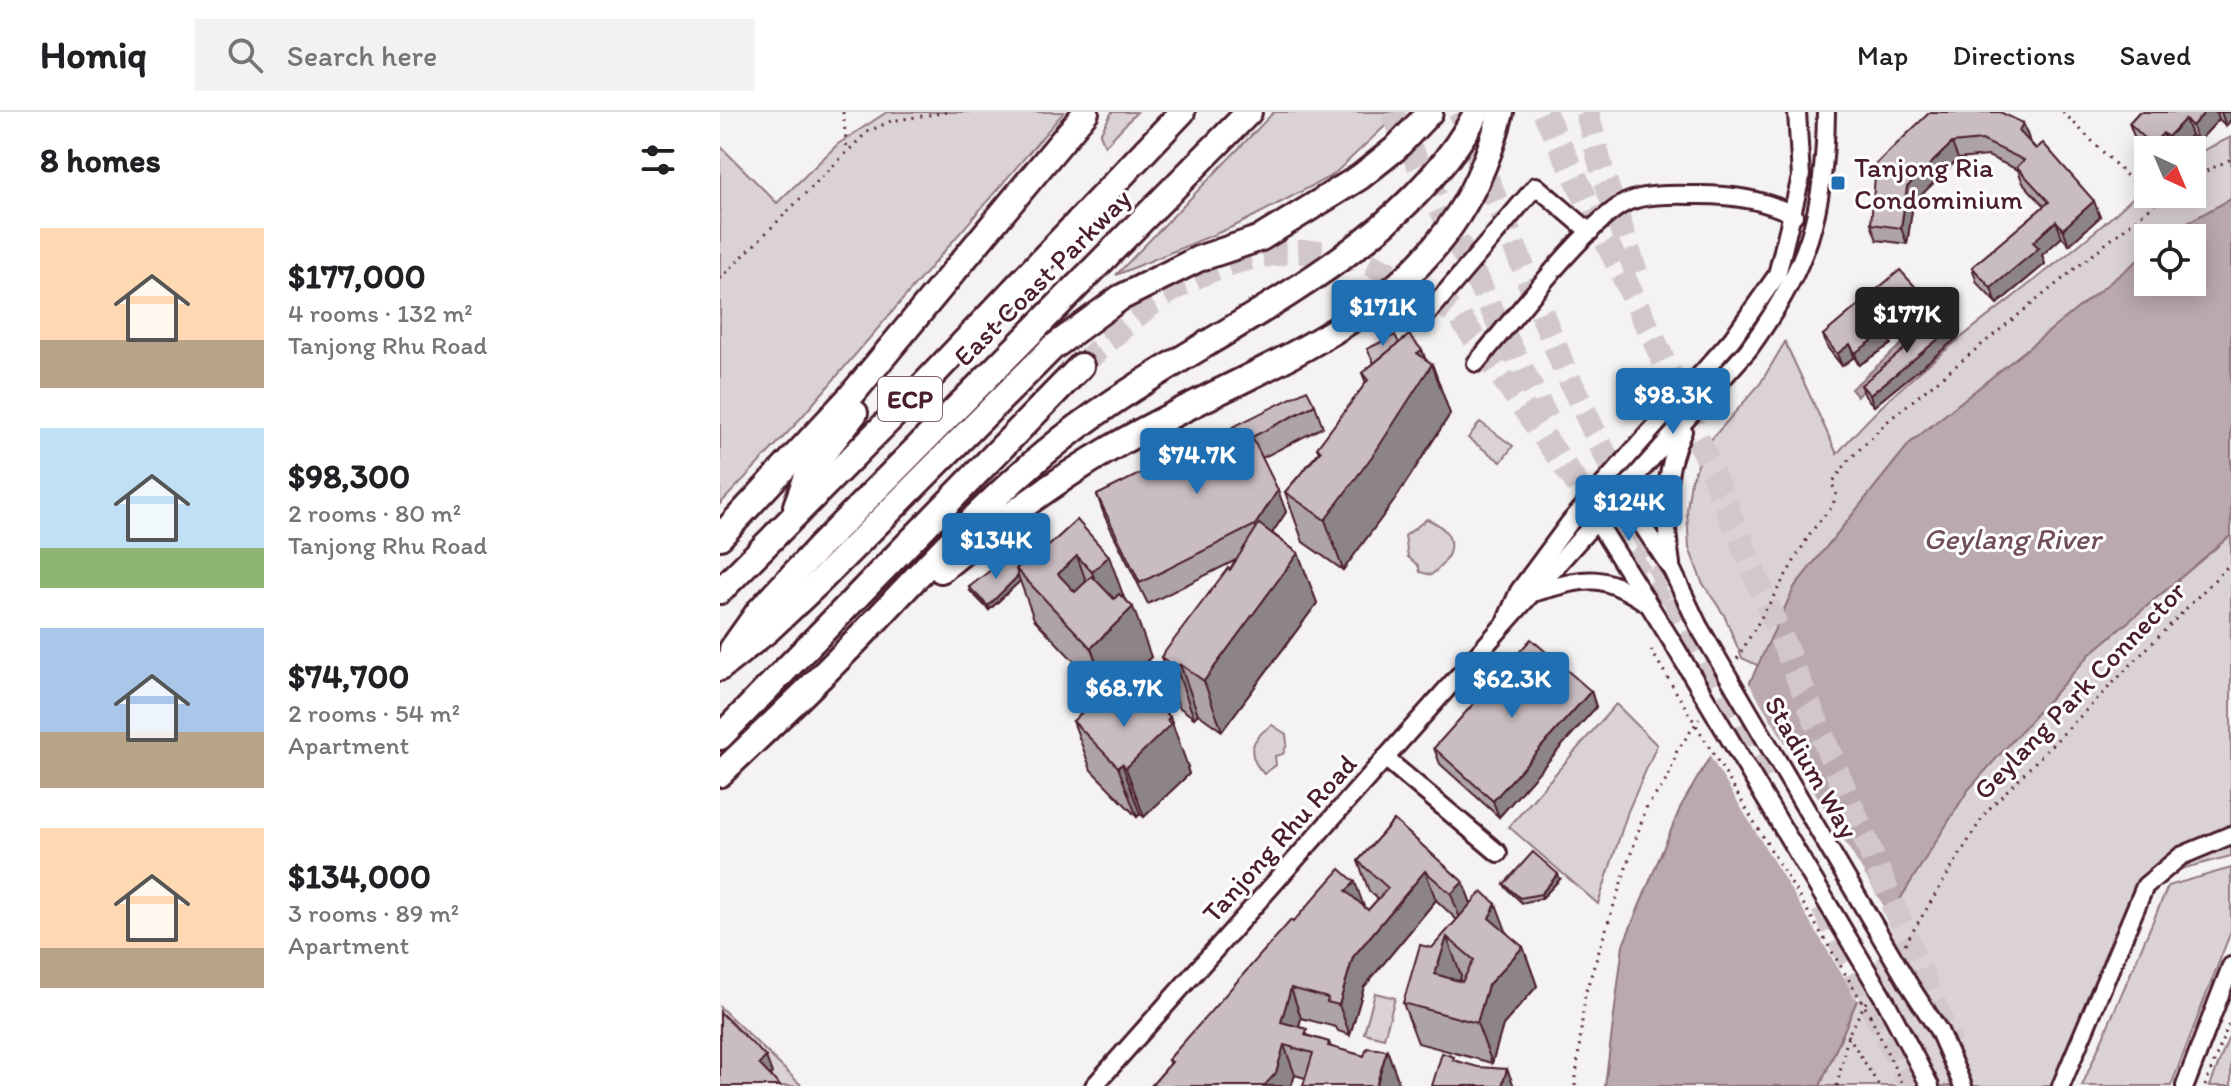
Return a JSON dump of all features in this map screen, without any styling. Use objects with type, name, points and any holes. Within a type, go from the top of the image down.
[{"type":"highway","name":"East Coast Parkway","points":[[720,591],[794,512],[913,396],[1182,112]]},
{"type":"highway","name":"East Coast Parkway","points":[[720,667],[759,611],[819,547],[1249,112]]},
{"type":"highway","points":[[720,667],[768,630],[819,582],[1052,348],[1120,298],[1198,259],[1261,238],[1360,177],[1395,149],[1430,112]]},
{"type":"highway","points":[[720,774],[859,637],[973,517],[1064,437],[1331,263],[1393,217],[1446,161],[1477,112]]},
{"type":"highway","points":[[859,637],[1042,492],[1115,446],[1318,344],[1377,305],[1402,284],[1443,235],[1482,165],[1501,112]]},
{"type":"highway","points":[[794,512],[809,471],[1044,189],[1072,151],[1086,113]]},
{"type":"highway","points":[[720,537],[849,398],[1086,113]]},
{"type":"highway","points":[[720,737],[1081,366]]},
{"type":"street","name":"Tanjong Rhu Road","points":[[1504,625],[1519,591],[1585,504],[1757,307],[1777,275],[1801,177],[1797,112]]},
{"type":"street","name":"Tanjong Rhu Road","points":[[1094,1086],[1748,350],[1793,283],[1810,245],[1822,197],[1826,112]]},
{"type":"street","points":[[1424,318],[1536,186],[1590,232]]},
{"type":"street","points":[[1476,363],[1590,232],[1628,202],[1666,195],[1719,195],[1773,204],[1794,215]]},
{"type":"street","points":[[1672,570],[1664,520],[1666,487],[1677,444],[1690,418]]},
{"type":"street","name":"Stadium Way","points":[[1611,477],[1672,570],[1698,625],[1939,1031],[1963,1086]]},
{"type":"street","name":"Stadium Way","points":[[1585,504],[1671,640],[1886,1002],[1930,1086]]},
{"type":"street","points":[[1535,593],[1594,580],[1615,582],[1649,605]]},
{"type":"street","points":[[1385,758],[1498,853]]},
{"type":"street","points":[[2061,1086],[2145,886],[2168,863],[2231,835]]},
{"type":"street","points":[[2185,1086],[2231,966]]},
{"type":"path","points":[[843,112],[847,150]]},
{"type":"path","points":[[720,279],[867,132],[891,121],[947,112]]},
{"type":"path","points":[[2063,112],[2134,183]]},
{"type":"path","points":[[2206,171],[2231,159]]},
{"type":"path","points":[[1733,665],[1811,532],[1833,505],[1836,494],[1832,483],[1849,460],[1938,379],[2148,208]]},
{"type":"path","name":"Geylang Park Connector","points":[[1913,932],[1986,812],[2231,563]]},
{"type":"path","points":[[1651,650],[1870,1015],[1903,1086]]},
{"type":"path","points":[[1575,1086],[1585,994],[1646,808],[1701,716]]},
{"type":"path","points":[[2205,1086],[2231,1018]]},
{"type":"path","points":[[1837,1086],[1848,1035],[1879,1086]]},
{"type":"shaded area","points":[[887,112],[1064,112],[793,427],[720,504],[720,146],[777,203],[838,144]]},
{"type":"shaded area","points":[[1112,112],[1137,112],[1105,146],[1100,134]]},
{"type":"shaded area","points":[[1274,112],[1400,112],[1333,175],[1237,225],[1116,275]]},
{"type":"shaded area","points":[[2231,137],[2231,199],[2188,224],[2134,224],[2134,263],[1910,443],[1795,586],[1759,666],[1742,658],[1724,615],[1702,582],[1689,548],[1687,510],[1691,480],[1708,443],[1760,384],[1785,342],[1837,454],[1872,416],[1949,347],[2071,251],[2134,196],[2134,208],[2206,208],[2206,149]]},
{"type":"shaded area","points":[[1480,422],[1513,446],[1501,462],[1468,438]]},
{"type":"shaded area","points":[[1427,519],[1445,531],[1450,545],[1445,560],[1431,575],[1420,572],[1418,565],[1408,557],[1405,536]]},
{"type":"shaded area","points":[[2231,535],[2231,856],[2138,880],[2054,1086],[1820,1086],[1902,896],[1968,790],[2090,654]]},
{"type":"shaded area","points":[[1616,704],[1657,745],[1628,811],[1598,904],[1509,827]]},
{"type":"shaded area","points":[[1272,725],[1286,734],[1287,744],[1283,754],[1275,756],[1276,765],[1264,774],[1252,753],[1255,741]]},
{"type":"shaded area","points":[[2231,868],[2231,931],[2171,1086],[2082,1086],[2168,886]]},
{"type":"shaded area","points":[[1375,993],[1395,998],[1384,1038],[1364,1033]]},
{"type":"shaded area","points":[[720,1007],[800,1084],[801,1086],[720,1086]]},
{"type":"shaded area","points":[[2231,1031],[2231,1086],[2210,1086]]},
{"type":"water","name":"Geylang River","points":[[2231,199],[2231,535],[2090,654],[1968,790],[1902,896],[1820,1086],[1605,1086],[1623,945],[1681,806],[1734,716],[1795,586],[1910,443],[2134,263],[2134,296],[2206,296],[2206,224],[2186,223]]},
{"type":"water","points":[[1938,312],[1945,320],[1857,396],[1851,389]]},
{"type":"pier","points":[[1747,680],[1894,923],[1858,1001],[1708,753]]},
{"type":"building","points":[[1930,112],[2000,112],[2023,123],[2019,131],[2036,149],[2043,143],[2094,201],[2063,229],[2056,221],[2033,242],[2039,248],[1991,288],[1972,267],[2049,202],[2017,167],[2024,160],[1982,140],[1952,143],[1907,187],[1901,228],[1871,224],[1876,164]]},
{"type":"building","points":[[2139,112],[2205,112],[2192,126],[2185,119],[2169,136],[2163,133],[2160,136],[2143,136],[2129,123]]},
{"type":"building","points":[[1900,270],[1920,292],[1883,326],[1886,331],[1855,353],[1850,344],[1837,354],[1823,335]]},
{"type":"building","points":[[1944,316],[1953,327],[1870,395],[1861,385]]},
{"type":"building","points":[[1395,335],[1399,343],[1374,363],[1367,349]]},
{"type":"building","points":[[1409,335],[1422,350],[1417,353],[1432,364],[1376,451],[1325,520],[1285,492],[1321,451],[1317,448],[1368,380],[1362,373]]},
{"type":"building","points":[[1307,390],[1315,405],[1252,437],[1278,490],[1255,525],[1140,583],[1097,495]]},
{"type":"building","points":[[1077,520],[1109,556],[1092,572],[1077,556],[1058,574],[1075,592],[1092,576],[1114,599],[1119,594],[1133,607],[1091,648],[1016,569],[1036,549],[1040,554]]},
{"type":"building","points":[[1259,524],[1298,553],[1204,681],[1180,664],[1176,668],[1161,657],[1228,568],[1230,570]]},
{"type":"building","points":[[1010,555],[1020,565],[1016,569],[1018,576],[988,606],[969,587]]},
{"type":"building","points":[[1531,639],[1591,691],[1493,801],[1434,748]]},
{"type":"building","points":[[1143,695],[1147,699],[1150,696],[1170,717],[1167,720],[1171,724],[1126,768],[1122,764],[1118,767],[1073,721],[1097,698],[1118,720]]},
{"type":"building","points":[[1394,820],[1463,882],[1451,894],[1425,871],[1353,957],[1339,1005],[1327,1002],[1328,998],[1291,988],[1281,1022],[1307,1029],[1305,1035],[1329,1042],[1328,1046],[1364,1056],[1367,1048],[1387,1050],[1376,1086],[1303,1086],[1313,1053],[1284,1045],[1276,1073],[1264,1086],[1151,1086],[1172,1062],[1168,1060],[1340,869],[1355,882],[1346,891],[1368,910],[1388,888],[1358,861]]},
{"type":"building","points":[[1533,852],[1558,874],[1541,894],[1520,898],[1504,884]]},
{"type":"building","points":[[1482,891],[1496,904],[1489,918],[1523,947],[1488,985],[1477,1023],[1403,1003],[1420,945],[1432,948]],"holes":[[[1447,937],[1474,960],[1462,982],[1435,974]]]},
{"type":"building","points":[[720,1012],[766,1057],[759,1064],[780,1086],[720,1086]]},
{"type":"building","points":[[1442,1053],[1454,1057],[1453,1060],[1478,1067],[1507,1069],[1502,1086],[1432,1086]]},
{"type":"tunnel","points":[[1392,112],[1547,419]]},
{"type":"tunnel","points":[[1460,112],[1564,368],[1623,492]]},
{"type":"tunnel","points":[[1544,112],[1676,386],[1951,1044]]},
{"type":"tunnel","points":[[1587,112],[1602,171],[1638,278]]},
{"type":"tunnel","points":[[1081,366],[1149,306],[1172,290],[1223,266],[1252,258],[1302,252],[1339,254],[1369,264],[1458,315],[1667,611]]},
{"type":"tunnel","points":[[1642,532],[1767,791]]},
{"type":"tunnel","points":[[1823,907],[1910,1086]]},
{"type":"place","name":"Tanjong Ria Condominium","points":[[1838,183]]}]
